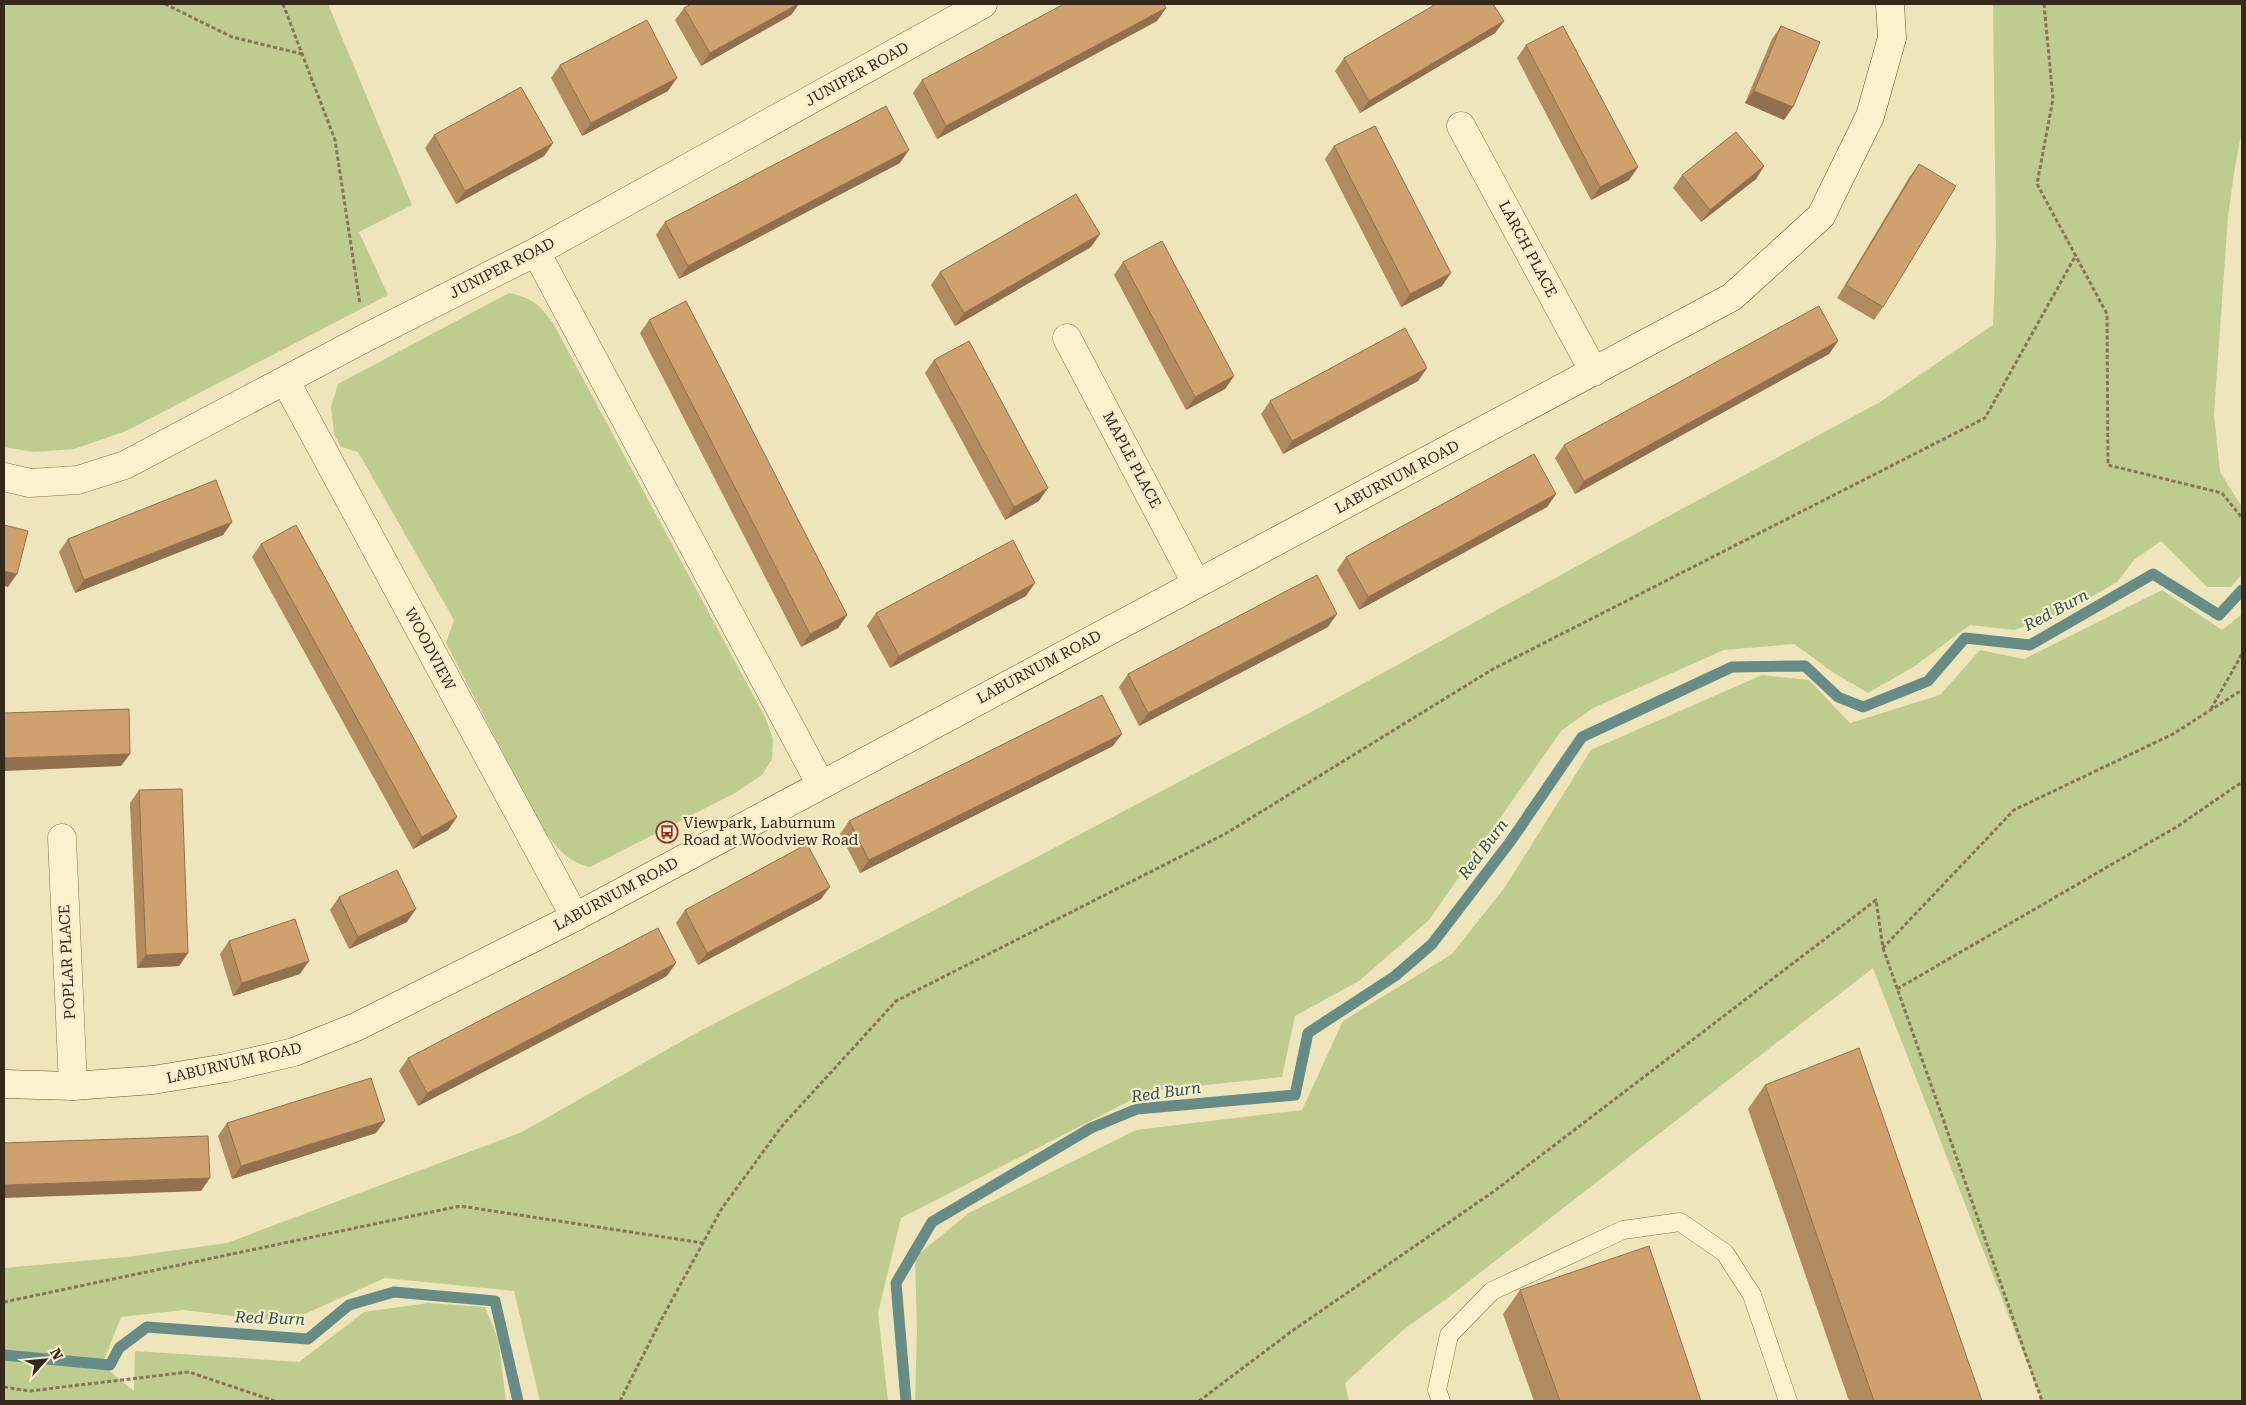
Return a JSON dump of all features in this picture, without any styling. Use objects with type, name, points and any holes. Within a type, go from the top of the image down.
[{"type":"street","name":"JUNIPER ROAD","points":[[4,477],[30,483],[78,480],[125,465],[286,382],[365,338],[536,252],[983,4]]},
{"type":"street","name":"LABURNUM ROAD","points":[[4,1084],[73,1086],[153,1080],[226,1068],[294,1052],[356,1027],[574,917],[1196,582],[1732,297],[1821,216],[1870,116],[1892,38],[1890,4]]},
{"type":"street","name":"LARCH PLACE","points":[[1461,126],[1594,372]]},
{"type":"street","points":[[536,252],[821,785]]},
{"type":"street","name":"MAPLE PLACE","points":[[1067,338],[1196,582]]},
{"type":"street","name":"WOODVIEW","points":[[286,382],[574,917]]},
{"type":"street","name":"POPLAR PLACE","points":[[62,838],[73,1086]]},
{"type":"lane","points":[[1441,1401],[1437,1390],[1449,1335],[1492,1291],[1623,1230],[1680,1222],[1725,1253],[1752,1295],[1788,1401]]},
{"type":"path","points":[[165,4],[232,37],[303,55]]},
{"type":"path","points":[[283,4],[335,140],[365,338]]},
{"type":"path","points":[[2044,4],[2053,99],[2037,184],[2107,314],[2108,465],[2222,493],[2242,518]]},
{"type":"path","points":[[620,1401],[660,1322],[722,1208],[782,1126],[896,1001],[1225,834],[1493,669],[1985,418],[2076,255]]},
{"type":"path","points":[[2210,710],[2242,654]]},
{"type":"path","points":[[1883,948],[2014,810],[2173,734],[2242,690]]},
{"type":"path","points":[[1897,988],[2178,826],[2242,782]]},
{"type":"path","points":[[1199,1401],[1292,1331],[1493,1192],[1876,900],[1883,948],[2042,1401]]},
{"type":"path","points":[[4,1302],[460,1206],[703,1243]]},
{"type":"path","points":[[4,1387],[29,1391],[189,1372],[276,1401]]},
{"type":"green space","points":[[4,4],[328,4],[412,205],[359,232],[388,295],[126,431],[74,449],[34,452],[4,447]]},
{"type":"green space","points":[[1993,4],[2242,4],[2242,130],[2228,217],[2214,414],[2220,472],[2242,507],[2242,574],[2231,587],[2207,587],[2161,541],[2134,560],[2117,582],[2062,614],[2014,630],[1970,625],[1915,666],[1868,693],[1834,673],[1794,644],[1724,650],[1593,708],[1561,731],[1429,920],[1359,981],[1295,1016],[1282,1077],[1149,1091],[901,1218],[878,1313],[888,1401],[540,1401],[514,1291],[385,1278],[287,1322],[183,1310],[121,1317],[102,1365],[134,1391],[135,1351],[299,1362],[364,1312],[428,1303],[485,1307],[498,1339],[506,1401],[4,1401],[4,1268],[126,1257],[227,1243],[522,1132],[698,1032],[1020,866],[1328,703],[1880,402],[1993,325],[1996,246]]},
{"type":"green space","points":[[509,293],[524,297],[534,303],[553,323],[765,717],[773,739],[772,759],[762,775],[735,793],[590,867],[569,858],[543,830],[446,643],[454,620],[358,452],[341,447],[334,434],[331,407],[338,384]]},
{"type":"green space","points":[[2162,590],[2222,630],[2242,614],[2242,1401],[2042,1401],[1873,968],[1450,1296],[1402,1331],[1345,1383],[1349,1401],[915,1401],[917,1330],[915,1257],[969,1213],[1136,1130],[1302,1110],[1343,1021],[1452,954],[1505,887],[1591,750],[1762,675],[1809,680],[1850,723],[1940,695],[1980,650],[2024,659]]},
{"type":"building","points":[[691,4],[798,4],[710,53],[684,8]]},
{"type":"building","points":[[1064,4],[1164,4],[1166,8],[946,126],[922,80]]},
{"type":"building","points":[[1436,4],[1493,4],[1504,21],[1369,101],[1344,58]]},
{"type":"building","points":[[647,20],[677,78],[591,123],[560,65]]},
{"type":"building","points":[[1563,26],[1638,167],[1600,187],[1526,45]]},
{"type":"building","points":[[1781,26],[1820,42],[1793,107],[1754,91]]},
{"type":"building","points":[[521,87],[553,143],[465,191],[434,135]]},
{"type":"building","points":[[886,106],[909,150],[688,266],[665,222]]},
{"type":"building","points":[[1375,126],[1451,273],[1410,294],[1334,146]]},
{"type":"building","points":[[1736,132],[1764,166],[1710,210],[1682,175]]},
{"type":"building","points":[[1919,164],[1956,186],[1883,307],[1846,285]]},
{"type":"building","points":[[1076,194],[1100,234],[964,313],[940,272]]},
{"type":"building","points":[[1162,241],[1234,376],[1195,397],[1123,262]]},
{"type":"building","points":[[686,301],[847,615],[810,634],[649,320]]},
{"type":"building","points":[[1819,306],[1838,341],[1584,481],[1564,445]]},
{"type":"building","points":[[1405,328],[1427,368],[1292,441],[1270,401]]},
{"type":"building","points":[[969,341],[1048,488],[1014,507],[934,360]]},
{"type":"building","points":[[1534,454],[1556,494],[1368,597],[1346,557]]},
{"type":"building","points":[[216,480],[232,522],[84,580],[68,539]]},
{"type":"building","points":[[4,525],[28,531],[17,574],[4,571]]},
{"type":"building","points":[[296,525],[457,817],[422,837],[261,544]]},
{"type":"building","points":[[1013,540],[1035,583],[899,656],[876,613]]},
{"type":"building","points":[[1317,575],[1337,614],[1148,713],[1128,674]]},
{"type":"building","points":[[1102,695],[1122,734],[869,860],[849,821]]},
{"type":"building","points":[[129,709],[130,754],[4,758],[4,713]]},
{"type":"building","points":[[182,789],[188,953],[146,955],[139,790]]},
{"type":"building","points":[[807,844],[830,887],[707,953],[685,910]]},
{"type":"building","points":[[397,870],[416,909],[358,937],[339,897]]},
{"type":"building","points":[[295,919],[309,961],[242,983],[229,941]]},
{"type":"building","points":[[658,928],[676,963],[427,1093],[408,1058]]},
{"type":"building","points":[[1859,1048],[1982,1401],[1874,1401],[1765,1085]]},
{"type":"building","points":[[371,1078],[385,1121],[241,1166],[227,1123]]},
{"type":"building","points":[[208,1136],[210,1178],[4,1185],[4,1143]]},
{"type":"building","points":[[1649,1246],[1701,1401],[1560,1401],[1520,1290]]},
{"type":"waterway","name":"Red Burn","points":[[906,1401],[896,1283],[932,1222],[1091,1128],[1137,1109],[1295,1095],[1308,1033],[1395,976],[1432,944],[1510,842],[1582,737],[1732,667],[1805,666],[1838,697],[1863,707],[1928,681],[1965,638],[2030,645],[2153,574],[2219,615],[2242,590]]},
{"type":"waterway","name":"Red Burn","points":[[4,1355],[110,1365],[119,1348],[147,1327],[308,1339],[349,1305],[394,1292],[495,1301],[518,1401]]},
{"type":"place","name":"Viewpark, Laburnum Road at Woodview Road","points":[[667,832]]}]
